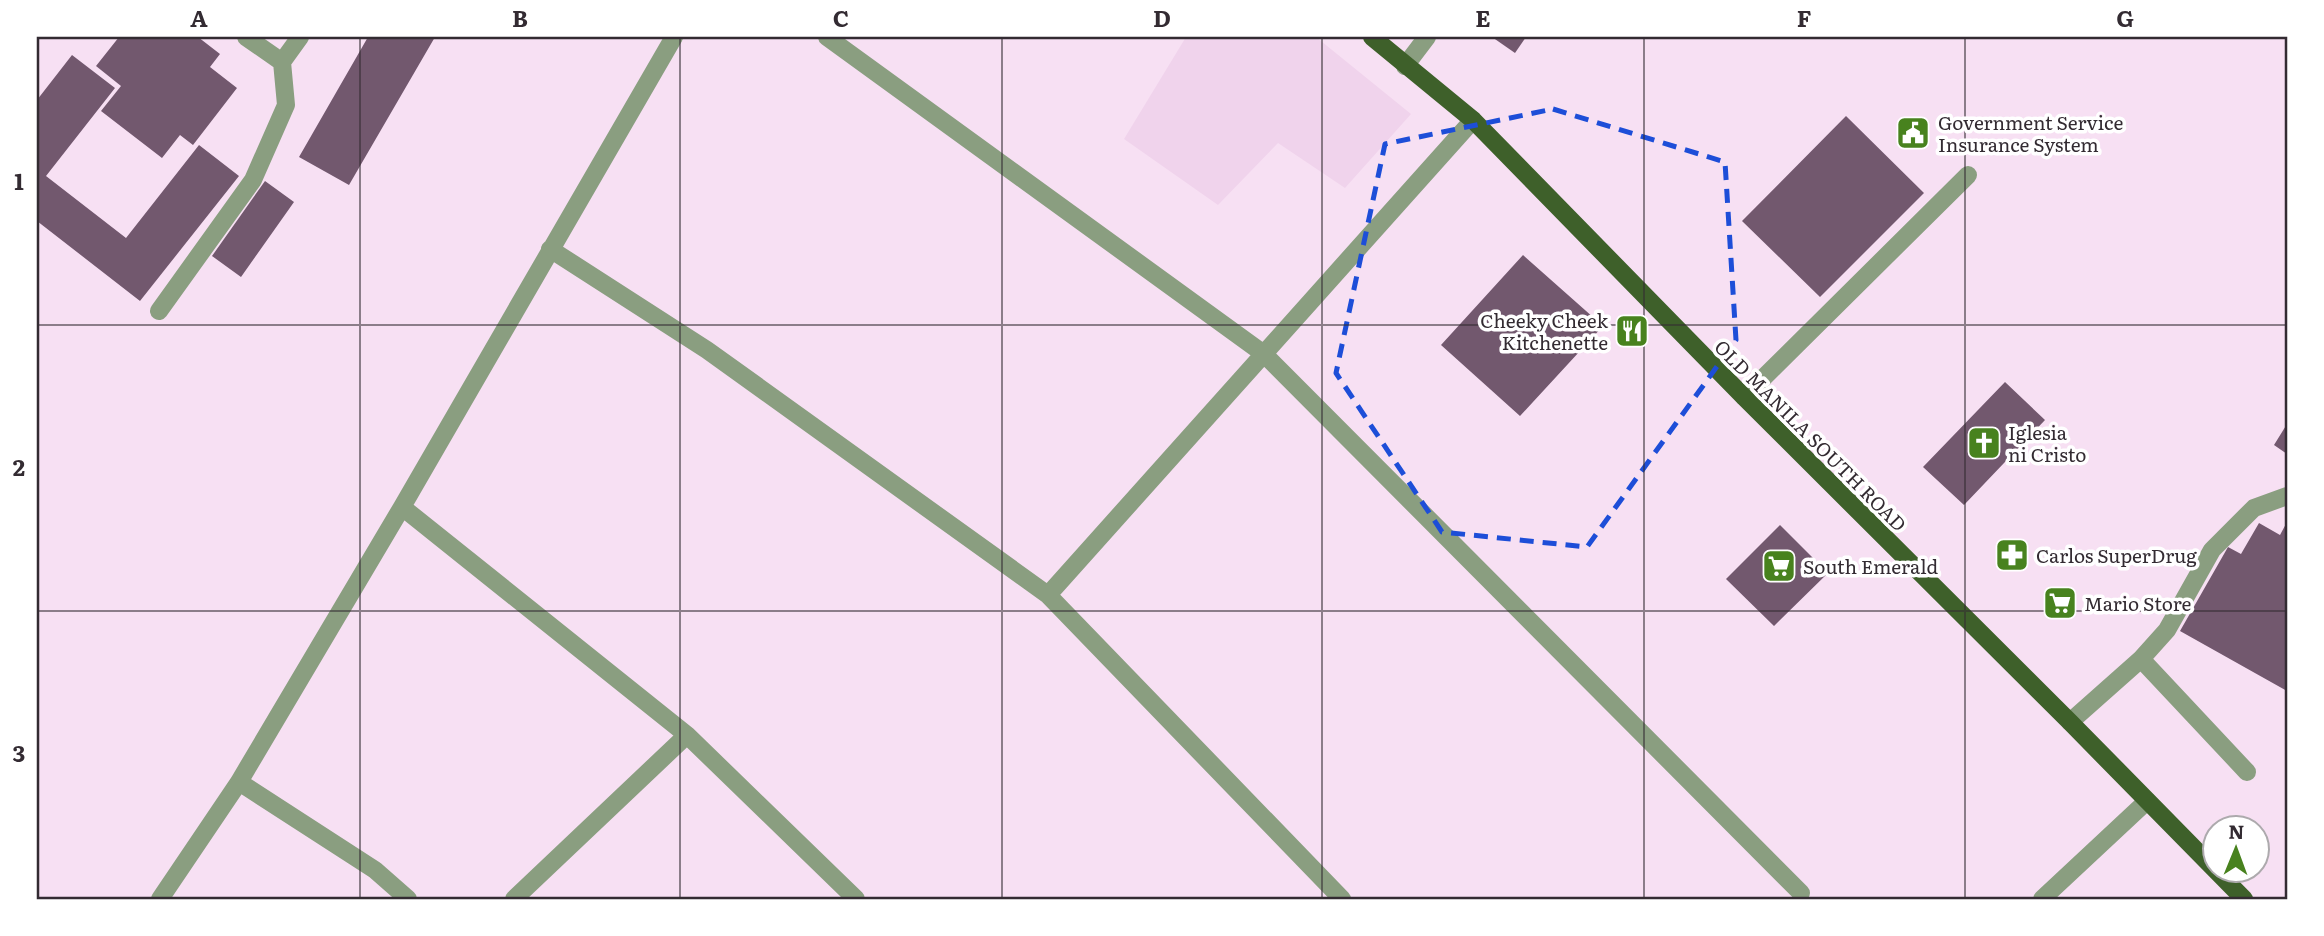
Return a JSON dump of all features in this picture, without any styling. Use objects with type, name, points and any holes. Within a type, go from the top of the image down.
[{"type":"main road","name":"OLD MANILA SOUTH ROAD","points":[[1372,37],[1472,121],[2244,899]]},
{"type":"street","points":[[246,37],[282,62]]},
{"type":"street","points":[[159,311],[253,180],[286,105],[282,62],[300,37]]},
{"type":"street","points":[[160,899],[239,782],[674,37]]},
{"type":"street","points":[[827,37],[1264,355],[1801,893]]},
{"type":"street","points":[[1405,66],[1427,37]]},
{"type":"street","points":[[1048,595],[1472,121]]},
{"type":"street","points":[[1744,397],[1968,175]]},
{"type":"street","points":[[550,249],[707,350],[1048,595],[1342,899]]},
{"type":"street","points":[[2070,722],[2141,659],[2166,630],[2212,550],[2254,508],[2287,496]]},
{"type":"street","points":[[402,507],[687,735],[856,899]]},
{"type":"street","points":[[2141,659],[2247,772]]},
{"type":"street","points":[[514,899],[687,735]]},
{"type":"street","points":[[239,782],[375,870],[408,899]]},
{"type":"street","points":[[2042,899],[2147,801]]},
{"type":"highlighted area","points":[[1553,109],[1725,162],[1736,340],[1587,547],[1442,532],[1336,373],[1385,144]]},
{"type":"shaded area","points":[[1186,37],[1316,37],[1411,114],[1345,188],[1278,143],[1218,205],[1124,139]]},
{"type":"building","points":[[119,37],[198,37],[220,54],[210,67],[237,88],[193,145],[180,135],[162,158],[101,111],[121,86],[96,66]]},
{"type":"building","points":[[368,37],[435,37],[349,185],[299,157]]},
{"type":"building","points":[[1492,37],[1526,37],[1515,53]]},
{"type":"building","points":[[72,55],[115,88],[46,176],[126,238],[199,145],[239,176],[140,301],[37,221],[37,100]]},
{"type":"building","points":[[1846,116],[1924,193],[1820,297],[1742,221]]},
{"type":"building","points":[[265,181],[294,202],[241,277],[212,256]]},
{"type":"building","points":[[1523,255],[1603,326],[1520,416],[1441,345]]},
{"type":"building","name":"Iglesia ni Cristo","points":[[2005,382],[2045,420],[1964,505],[1923,467]]},
{"type":"building","points":[[2287,424],[2287,454],[2274,445]]},
{"type":"building","points":[[2287,522],[2287,691],[2180,631],[2228,547],[2241,554],[2259,523],[2280,535]]},
{"type":"building","points":[[1780,525],[1828,573],[1774,626],[1726,579]]},
{"type":"place","name":"Government Service Insurance System","points":[[1913,133]]},
{"type":"place","name":"Cheeky Cheek Kitchenette","points":[[1632,331]]},
{"type":"place","name":"Iglesia ni Cristo","points":[[1984,443]]},
{"type":"place","name":"Carlos SuperDrug","points":[[2012,555]]},
{"type":"place","name":"South Emerald","points":[[1779,566]]},
{"type":"place","name":"Mario Store","points":[[2060,603]]}]
